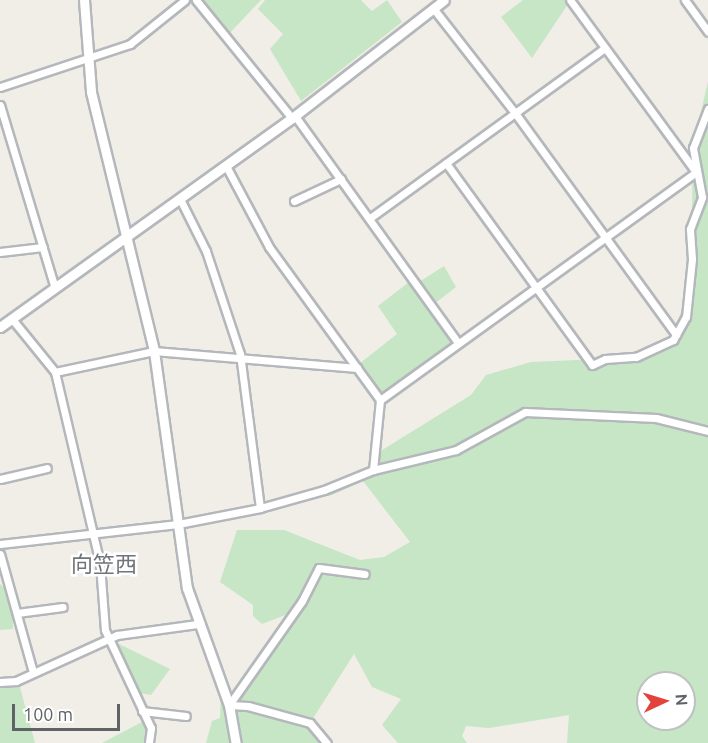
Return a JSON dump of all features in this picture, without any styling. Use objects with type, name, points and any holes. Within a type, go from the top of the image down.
[{"type":"street","points":[[84,0],[91,92],[154,351],[178,524],[198,624],[229,705],[236,743]]},
{"type":"street","points":[[0,87],[130,44],[185,0]]},
{"type":"street","points":[[196,0],[294,117],[370,218],[458,343]]},
{"type":"street","points":[[0,327],[294,117],[443,0]]},
{"type":"street","points":[[570,0],[696,172]]},
{"type":"street","points":[[685,0],[708,32]]},
{"type":"street","points":[[433,8],[515,113],[676,335]]},
{"type":"street","points":[[370,218],[605,48]]},
{"type":"street","points":[[0,105],[55,288]]},
{"type":"street","points":[[446,163],[592,365],[605,359],[636,357],[676,335],[686,317],[692,259],[690,229],[702,196],[693,148],[708,109]]},
{"type":"street","points":[[226,166],[269,247],[381,400],[373,470]]},
{"type":"street","points":[[381,400],[535,286],[696,172]]},
{"type":"street","points":[[294,201],[341,179]]},
{"type":"street","points":[[180,199],[206,251],[240,359],[260,508]]},
{"type":"street","points":[[0,252],[43,247]]},
{"type":"street","points":[[12,319],[55,372],[93,534],[109,639],[151,728],[150,743]]},
{"type":"street","points":[[55,372],[154,351],[357,368]]},
{"type":"street","points":[[0,544],[178,524],[260,508],[324,490],[373,470],[456,450],[525,412],[656,418],[708,431]]},
{"type":"street","points":[[0,479],[47,468]]},
{"type":"street","points":[[0,554],[33,672]]},
{"type":"street","points":[[229,705],[302,601],[319,568],[365,574]]},
{"type":"street","points":[[17,613],[63,606]]},
{"type":"street","points":[[0,682],[16,681],[109,639],[198,624]]},
{"type":"street","points":[[229,705],[248,706],[310,723],[327,743]]},
{"type":"street","points":[[142,711],[186,716]]},
{"type":"green space","points":[[202,0],[261,0],[226,37]]},
{"type":"green space","points":[[265,0],[361,0],[372,11],[387,0],[402,22],[301,101],[270,49],[283,34],[258,9]]},
{"type":"green space","points":[[523,0],[565,0],[568,4],[532,58],[501,17]]},
{"type":"green space","points":[[708,81],[708,743],[567,743],[569,715],[489,728],[466,726],[462,736],[467,743],[398,743],[382,725],[401,699],[372,687],[354,654],[310,723],[327,743],[206,743],[212,721],[220,718],[221,691],[229,705],[293,612],[262,624],[253,616],[253,605],[220,582],[237,530],[284,530],[360,560],[384,557],[410,542],[363,481],[332,495],[310,499],[315,493],[370,471],[379,452],[471,395],[486,375],[531,362],[622,358],[673,340],[691,276],[693,148]]},
{"type":"green space","points":[[444,266],[456,287],[434,304],[419,282]]},
{"type":"green space","points":[[409,282],[452,342],[380,395],[359,364],[397,334],[378,306]]},
{"type":"green space","points":[[0,584],[12,595],[13,629],[0,630]]},
{"type":"green space","points":[[109,639],[170,669],[151,695],[134,692]]},
{"type":"green space","points":[[18,680],[35,743],[0,743],[0,682]]},
{"type":"green space","points":[[142,722],[151,732],[150,743],[102,743]]},
{"type":"district","name":"向笠西","points":[[104,564]]}]
